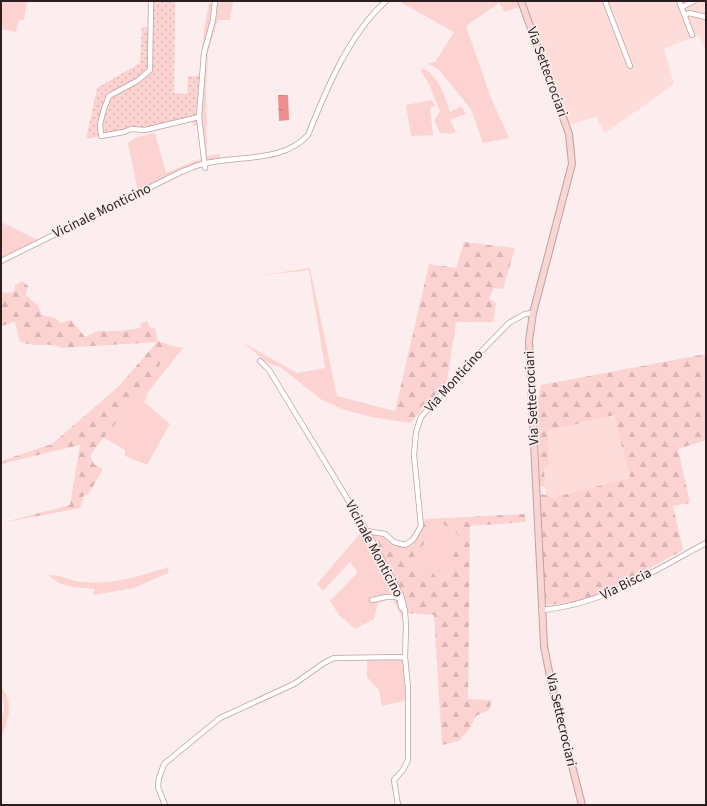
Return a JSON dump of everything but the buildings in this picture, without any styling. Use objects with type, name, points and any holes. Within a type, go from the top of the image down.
[{"type":"main road","name":"Via Settecrociari","points":[[522,1],[569,134],[572,164],[533,313],[529,341],[544,646],[552,687],[582,805]]},
{"type":"street","points":[[151,1],[150,70],[137,80],[109,96],[100,124],[101,136],[124,132],[131,129],[145,130],[199,117]]},
{"type":"street","points":[[204,166],[199,117],[204,53],[213,20],[215,1]]},
{"type":"street","name":"Vicinale Monticino","points":[[1,261],[183,171],[266,155],[292,147],[303,141],[308,135],[326,90],[337,69],[361,30],[377,9],[386,1]]},
{"type":"street","points":[[605,1],[630,66]]},
{"type":"street","points":[[680,1],[692,35]]},
{"type":"street","points":[[682,7],[694,1]]},
{"type":"street","points":[[685,15],[690,13],[706,17]]},
{"type":"street","name":"Via Monticino","points":[[367,531],[385,534],[394,542],[405,545],[413,540],[421,526],[414,455],[416,432],[421,418],[463,370],[509,323],[525,314],[533,313]]},
{"type":"street","name":"Vicinale Monticino","points":[[260,361],[269,370],[367,531],[401,595],[406,612],[405,657],[408,689],[408,760],[403,770],[394,780],[398,805]]},
{"type":"street","name":"Via Biscia","points":[[542,610],[575,605],[613,592],[706,543]]},
{"type":"street","points":[[372,600],[386,597],[396,597],[400,599],[401,607],[406,612]]},
{"type":"street","points":[[165,805],[158,787],[159,778],[164,764],[216,721],[294,684],[324,662],[334,658],[405,657]]},
{"type":"shaded area","points":[[525,1],[706,1],[706,51],[698,35],[664,49],[674,84],[605,133],[596,117],[570,125]]},
{"type":"shaded area","points":[[614,415],[630,478],[551,498],[551,496],[546,495],[544,467],[549,466],[548,431]]},
{"type":"green space","points":[[1,1],[27,1],[24,20],[19,20],[16,32],[1,29]]},
{"type":"green space","points":[[398,1],[519,1],[521,6],[505,12],[499,3],[466,26],[491,98],[509,138],[483,143],[471,109],[439,70],[427,63],[435,62],[454,32]]},
{"type":"green space","points":[[152,2],[175,2],[174,93],[187,94],[188,76],[199,76],[197,115],[143,129],[132,126],[123,131],[86,139],[97,88],[140,63],[142,27],[152,27]]},
{"type":"green space","points":[[233,2],[230,20],[218,20],[208,52],[206,86],[207,156],[220,154],[220,158],[199,162],[138,192],[128,143],[137,137],[155,133],[166,173],[202,158],[197,126],[194,126],[191,120],[197,115],[204,30],[209,3]]},
{"type":"green space","points":[[423,68],[434,77],[441,87],[450,112],[461,106],[466,114],[450,120],[456,132],[450,134],[440,133],[434,120],[440,111],[429,84],[421,71]]},
{"type":"green space","points":[[432,100],[435,106],[430,109],[433,135],[411,136],[406,105]]},
{"type":"green space","points":[[1,222],[38,240],[1,259]]},
{"type":"green space","points":[[464,242],[515,248],[503,289],[494,288],[489,299],[496,303],[493,322],[456,322],[447,381],[410,423],[395,411],[429,264],[456,268]]},
{"type":"green space","points":[[310,268],[337,396],[395,411],[410,423],[371,417],[345,410],[322,400],[280,367],[267,363],[244,343],[297,373],[325,368],[309,270],[256,276]]},
{"type":"green space","points":[[22,281],[28,286],[26,295],[38,306],[42,315],[55,318],[61,323],[71,320],[85,337],[98,331],[119,331],[141,328],[140,324],[147,321],[150,327],[156,329],[157,341],[173,346],[142,392],[102,439],[90,456],[94,464],[103,469],[88,495],[84,495],[80,508],[1,523],[70,505],[80,445],[1,464],[1,461],[52,444],[119,386],[157,342],[61,348],[51,345],[31,344],[20,341],[15,322],[1,326],[1,291],[6,293],[14,292],[15,285]]},
{"type":"green space","points":[[173,346],[183,348],[148,392],[144,402],[170,424],[147,465],[125,456],[125,450],[103,437],[142,391],[162,359]]},
{"type":"green space","points":[[706,354],[706,440],[678,449],[690,503],[673,506],[683,550],[600,595],[573,602],[548,605],[545,602],[540,494],[551,496],[551,498],[630,478],[614,415],[548,431],[549,467],[544,467],[545,487],[540,486],[537,403],[541,385]]},
{"type":"green space","points":[[525,514],[526,522],[470,526],[468,699],[492,700],[489,710],[476,716],[470,728],[459,741],[442,745],[434,615],[407,613],[395,579],[370,533],[384,536],[404,547],[416,539],[422,529],[425,519]],"holes":[[[441,523],[456,532],[460,539],[461,548],[453,549],[451,572],[440,582],[432,572],[420,572],[413,553],[427,542],[430,528]]]},
{"type":"green space","points":[[441,523],[456,532],[460,539],[461,548],[453,549],[451,572],[439,582],[420,572],[413,553],[427,542],[430,528]]},
{"type":"green space","points":[[362,531],[377,552],[389,575],[399,600],[405,624],[392,598],[378,603],[374,619],[355,629],[339,615],[330,601],[358,572],[350,562],[323,591],[317,584]]},
{"type":"green space","points":[[168,567],[168,573],[134,588],[93,595],[95,589],[64,585],[49,575],[93,583],[115,581]]},
{"type":"green space","points":[[405,655],[407,700],[382,706],[379,690],[367,677],[367,659]]},
{"type":"green space","points":[[1,687],[8,699],[9,712],[1,738],[1,722],[4,709]]},
{"type":"water","points":[[278,95],[288,95],[289,120],[279,121]]}]
